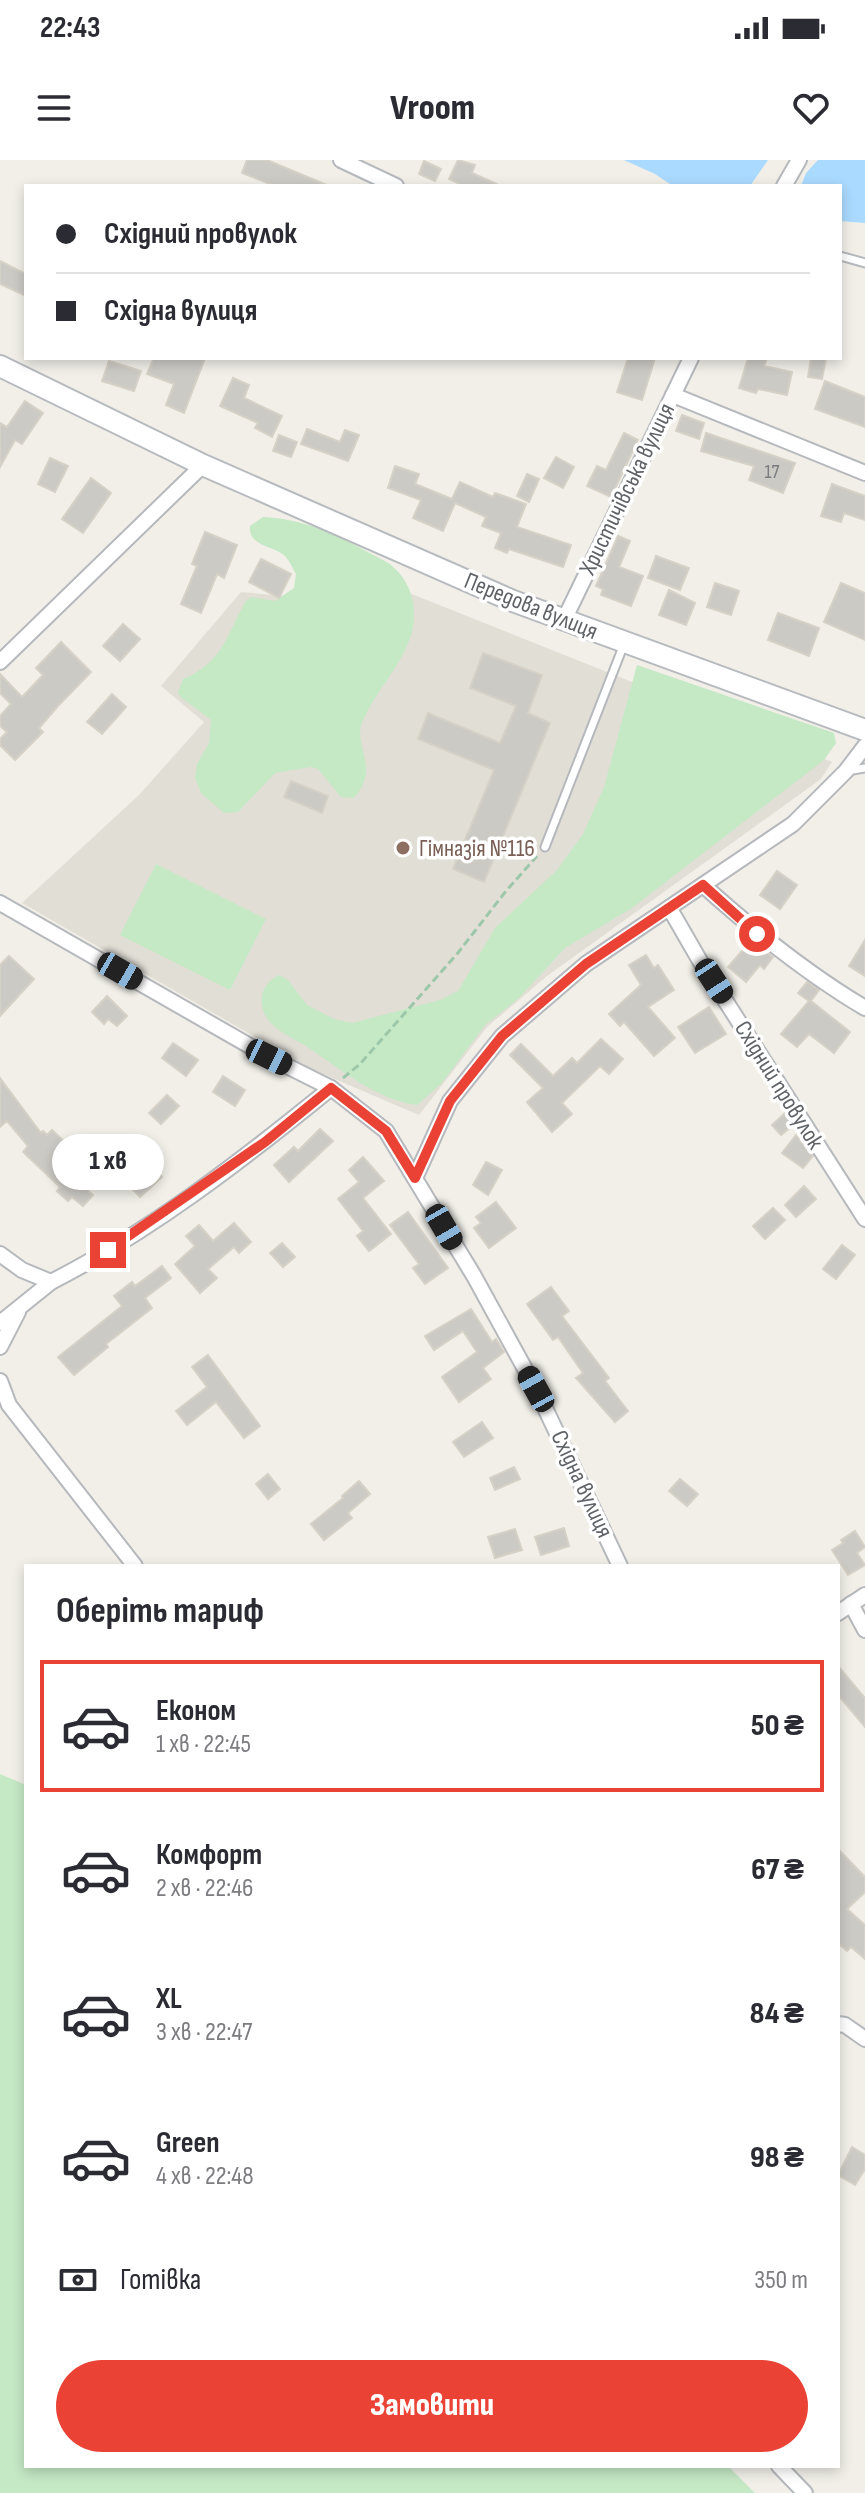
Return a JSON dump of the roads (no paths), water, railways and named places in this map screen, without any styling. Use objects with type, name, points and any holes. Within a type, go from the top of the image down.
[{"type":"street","points":[[341,160],[392,184]]},
{"type":"street","points":[[785,184],[799,160]]},
{"type":"street","name":"Христичівська вулиця","points":[[564,620],[690,360]]},
{"type":"street","name":"Передова вулиця","points":[[0,366],[203,465],[513,601],[865,730]]},
{"type":"street","points":[[673,395],[865,473]]},
{"type":"street","points":[[0,662],[203,465]]},
{"type":"street","points":[[415,1178],[450,1101],[502,1036],[586,964],[793,824],[846,771],[865,746]]},
{"type":"street","points":[[703,885],[757,934],[865,1008]]},
{"type":"street","name":"Східна вулиця","points":[[0,903],[269,1057],[331,1088],[386,1131],[536,1389],[619,1564]]},
{"type":"street","name":"Східний провулок","points":[[670,909],[865,1219]]},
{"type":"street","points":[[0,1323],[51,1282],[148,1224],[265,1142],[331,1088]]},
{"type":"street","points":[[0,1254],[22,1270],[51,1282]]},
{"type":"street","points":[[0,1347],[20,1308]]},
{"type":"street","points":[[0,1381],[9,1405],[133,1564]]},
{"type":"street","points":[[865,1595],[844,1608],[865,1630]]},
{"type":"street","points":[[840,2022],[865,2039]]},
{"type":"street","points":[[781,2468],[805,2493]]},
{"type":"lane","points":[[842,257],[865,263]]},
{"type":"lane","points":[[545,847],[624,642]]},
{"type":"lane","points":[[846,771],[865,768]]},
{"type":"water","points":[[624,160],[768,160],[751,184],[670,184]]},
{"type":"water","points":[[818,160],[865,160],[865,223],[842,221],[842,184],[802,184],[806,173]]},
{"type":"place","name":"Гімназія №116","points":[[403,848]]}]
